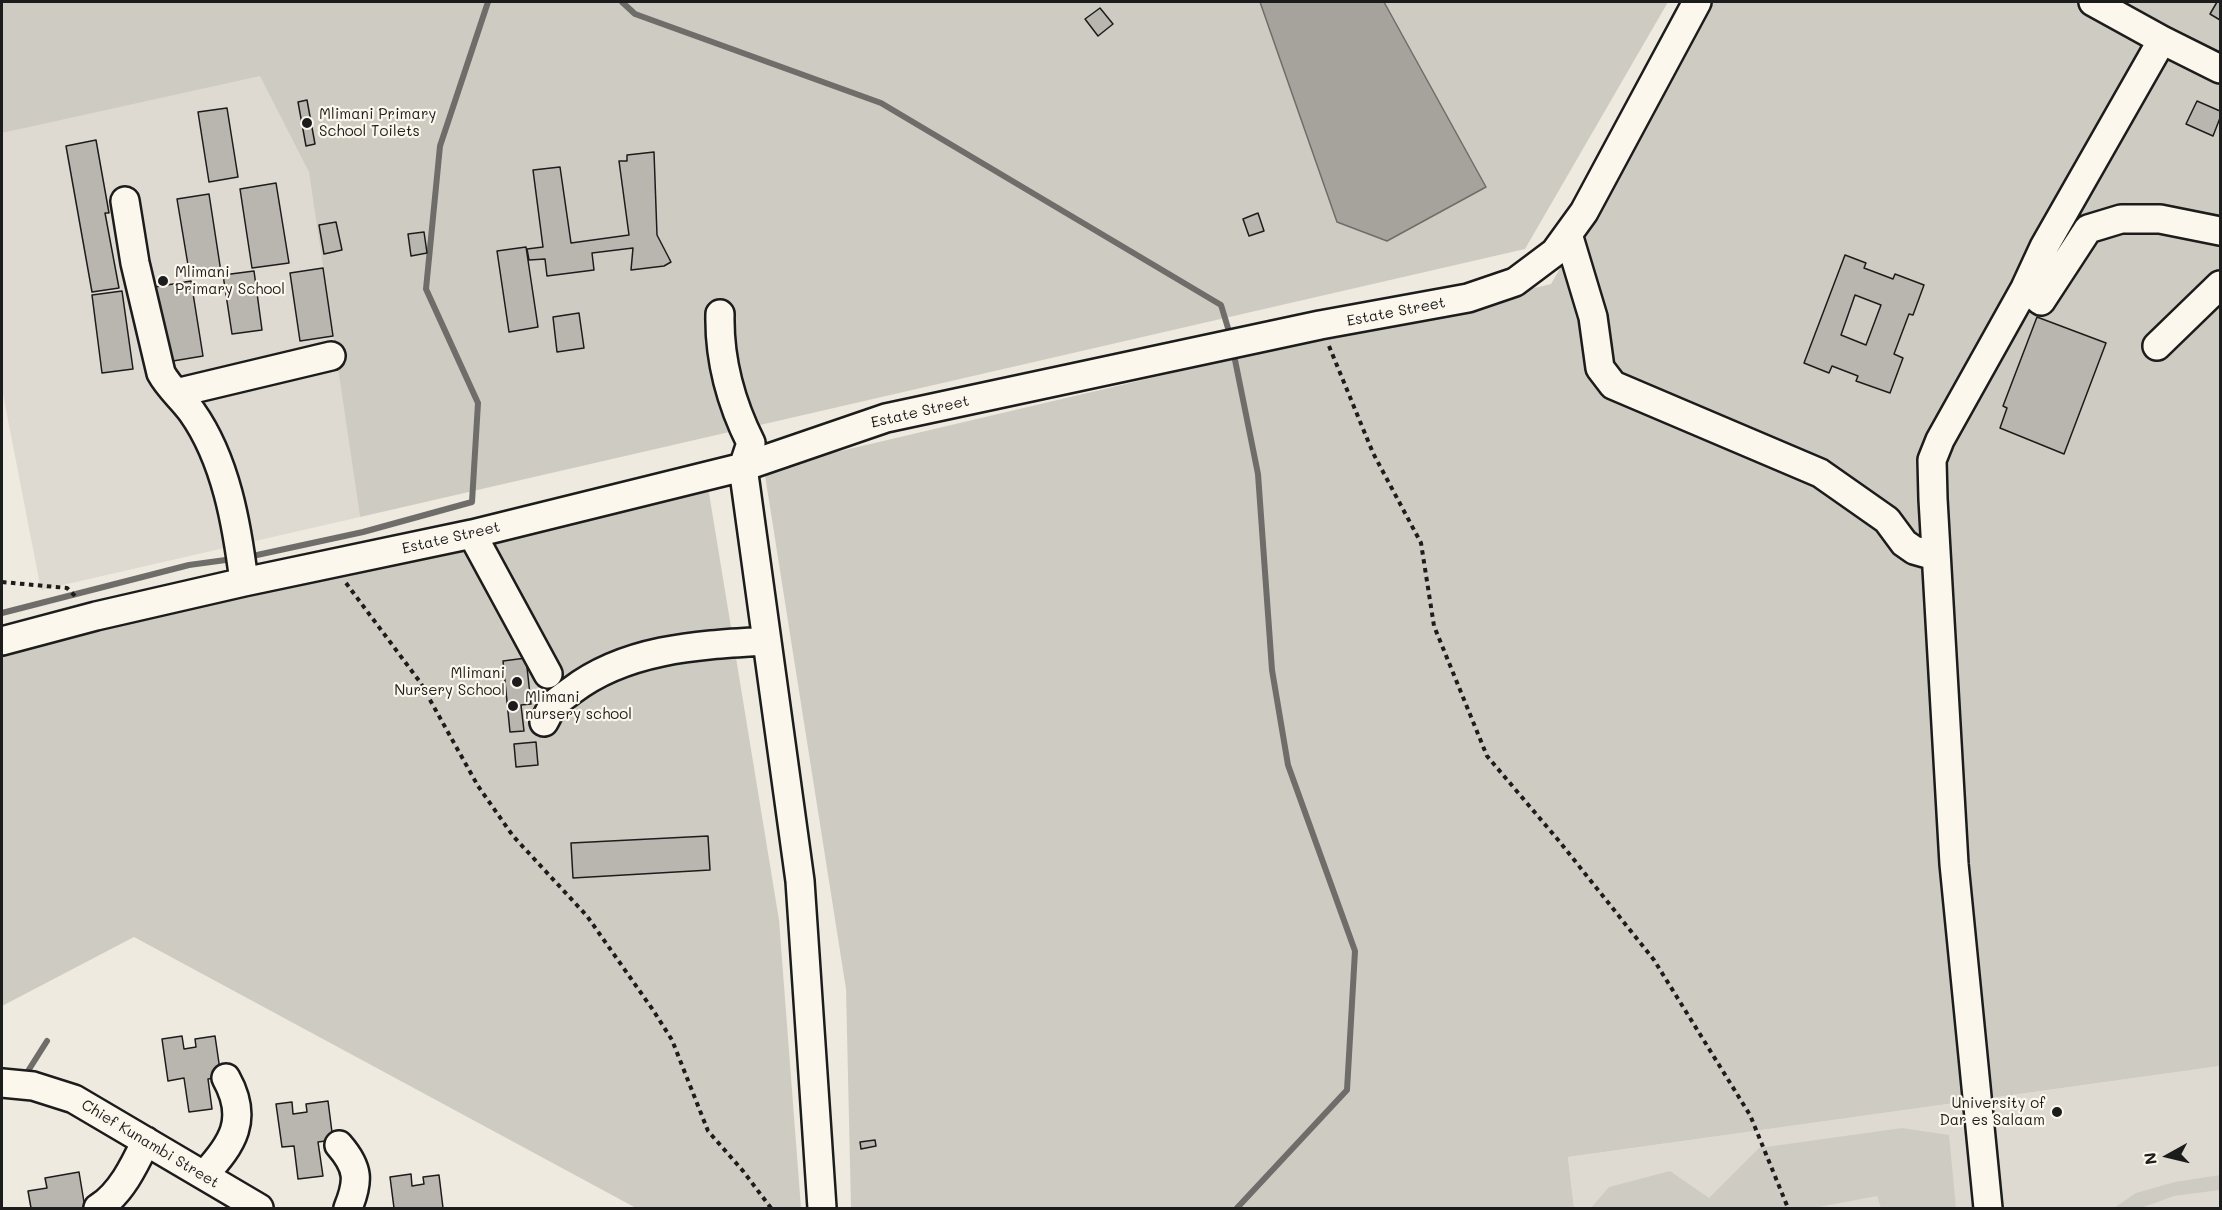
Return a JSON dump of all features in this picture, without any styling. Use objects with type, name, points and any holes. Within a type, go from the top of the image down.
[{"type":"street","name":"Estate Street","points":[[2,641],[96,616],[244,582],[472,534],[743,467],[886,418],[1320,326],[1468,298],[1515,282],[1555,252],[1584,212],[1697,2]]},
{"type":"street","points":[[2093,2],[2220,69]]},
{"type":"street","points":[[1988,1209],[1954,864],[1935,556],[1932,460],[1940,440],[2025,288],[2044,248],[2162,40]]},
{"type":"street","points":[[125,201],[135,262],[160,373],[192,412],[217,460],[235,523],[244,582]]},
{"type":"street","points":[[2025,288],[2041,302],[2088,229],[2110,222],[2121,219],[2160,219],[2220,231]]},
{"type":"street","points":[[1568,234],[1593,317],[1600,368],[1613,385],[1820,472],[1887,520],[1905,543],[1914,550],[1935,556]]},
{"type":"street","points":[[2157,346],[2220,285]]},
{"type":"street","points":[[720,314],[720,344],[724,363],[738,417],[751,443],[743,467],[800,881],[822,1209]]},
{"type":"street","points":[[176,393],[331,356]]},
{"type":"street","points":[[472,534],[548,674]]},
{"type":"street","points":[[544,722],[554,704],[588,678],[620,664],[648,655],[700,646],[767,641]]},
{"type":"street","points":[[204,1175],[222,1156],[236,1129],[237,1103],[234,1091],[226,1077]]},
{"type":"street","name":"Chief Kunambi Street","points":[[2,1083],[33,1086],[74,1099],[259,1209]]},
{"type":"street","points":[[98,1209],[107,1203],[123,1182],[146,1141]]},
{"type":"street","points":[[339,1145],[352,1159],[355,1174],[354,1193],[348,1209]]},
{"type":"path","points":[[1320,326],[1373,453],[1421,543],[1434,626],[1487,756],[1559,841],[1654,960],[1750,1115],[1788,1209]]},
{"type":"path","points":[[332,564],[420,682],[477,786],[513,836],[587,916],[653,1010],[672,1040],[708,1131],[743,1171],[771,1209]]},
{"type":"path","points":[[2,582],[67,588],[96,616]]},
{"type":"shaded area","points":[[2,2],[1668,2],[1525,249],[360,517],[309,172],[260,76],[2,133]]},
{"type":"shaded area","points":[[1260,2],[1384,2],[1486,187],[1387,241],[1337,222]]},
{"type":"shaded area","points":[[1713,2],[2220,2],[2220,1066],[1568,1157],[1574,1208],[851,1208],[846,989],[764,469],[1551,284]]},
{"type":"shaded area","name":"Mlimani Primary School","points":[[294,63],[360,517],[41,590],[2,389],[2,133]]},
{"type":"shaded area","points":[[708,487],[779,920],[801,1208],[636,1208],[134,937],[2,1006],[2,653]]},
{"type":"shaded area","name":"University of Dar es Salaam","points":[[2220,1066],[2220,1208],[1574,1208],[1568,1157]]},
{"type":"shaded area","points":[[1902,1128],[1949,1135],[1956,1208],[1881,1208],[1877,1196],[1814,1208],[1591,1208],[1609,1187],[1670,1171],[1709,1198],[1759,1148]]},
{"type":"shaded area","points":[[2220,1175],[2220,1190],[2174,1196],[2141,1208],[2114,1208],[2136,1193],[2175,1182]]},
{"type":"building","points":[[2217,2],[2220,2],[2220,20],[2210,14]]},
{"type":"building","points":[[1100,8],[1113,24],[1098,36],[1085,19]]},
{"type":"building","name":"Mlimani Primary School Toilets","points":[[307,100],[315,144],[306,146],[298,102]]},
{"type":"building","points":[[2197,101],[2220,111],[2220,118],[2213,136],[2186,124]]},
{"type":"building","points":[[227,108],[238,177],[209,182],[198,112]]},
{"type":"building","points":[[96,140],[109,213],[105,213],[119,288],[92,292],[66,146]]},
{"type":"building","points":[[654,152],[657,235],[671,262],[664,266],[631,270],[633,248],[592,253],[594,270],[547,276],[545,259],[529,260],[527,249],[543,247],[533,170],[560,167],[571,243],[629,235],[619,161],[627,161],[627,155]]},
{"type":"building","points":[[276,183],[289,263],[252,268],[240,189]]},
{"type":"building","points":[[209,194],[221,272],[190,277],[177,199]]},
{"type":"building","points":[[1258,213],[1264,231],[1249,236],[1243,219]]},
{"type":"building","points":[[336,222],[342,250],[324,254],[319,225]]},
{"type":"building","points":[[424,232],[427,253],[411,256],[408,234]]},
{"type":"building","points":[[526,247],[538,327],[509,332],[497,251]]},
{"type":"building","points":[[1845,255],[1866,263],[1864,268],[1893,279],[1895,274],[1924,285],[1913,315],[1909,314],[1894,354],[1903,358],[1890,393],[1856,381],[1858,376],[1832,366],[1829,373],[1804,363]],"holes":[[[1855,295],[1881,305],[1866,345],[1841,335]]]},
{"type":"building","points":[[323,268],[333,336],[300,341],[290,273]]},
{"type":"building","points":[[254,271],[262,330],[232,334],[223,275]]},
{"type":"building","points":[[191,281],[203,356],[167,362],[155,287]]},
{"type":"building","points":[[122,291],[133,369],[102,373],[92,295]]},
{"type":"building","points":[[579,313],[584,348],[557,352],[553,317]]},
{"type":"building","points":[[2037,317],[2106,343],[2064,454],[2000,428],[2007,408],[2003,406]]},
{"type":"building","name":"Mlimani Nursery School","points":[[526,658],[531,704],[521,705],[524,731],[510,732],[503,661]]},
{"type":"building","name":"Mlimani Nursery School","points":[[536,742],[538,765],[516,767],[514,744]]},
{"type":"building","points":[[708,836],[710,870],[573,878],[571,843]]},
{"type":"building","points":[[182,1036],[184,1049],[196,1047],[195,1039],[215,1036],[221,1077],[208,1079],[212,1109],[189,1112],[184,1078],[168,1081],[162,1039]]},
{"type":"building","points":[[328,1101],[333,1140],[318,1142],[323,1176],[298,1179],[294,1146],[282,1147],[276,1104],[292,1102],[293,1114],[307,1112],[306,1104]]},
{"type":"building","points":[[875,1140],[876,1146],[861,1149],[860,1142]]},
{"type":"building","points":[[79,1172],[85,1208],[31,1208],[28,1191],[47,1188],[45,1178]]},
{"type":"building","points":[[411,1174],[412,1186],[424,1184],[423,1177],[439,1175],[443,1208],[394,1208],[390,1177]]},
{"type":"waterway","points":[[257,555],[363,532],[472,502],[478,403],[426,289],[440,146],[488,2]]},
{"type":"waterway","points":[[622,2],[635,14],[881,103],[1221,305],[1231,338]]},
{"type":"waterway","points":[[1233,350],[1258,474],[1272,670],[1288,765],[1355,951],[1347,1090],[1237,1208]]},
{"type":"waterway","points":[[2,613],[189,565],[233,559]]},
{"type":"waterway","points":[[28,1071],[47,1041]]},
{"type":"place","name":"Mlimani Primary School Toilets","points":[[307,123]]},
{"type":"place","name":"Mlimani Primary School","points":[[163,281]]},
{"type":"place","name":"Mlimani Nursery School","points":[[517,682]]},
{"type":"place","name":"Mlimani nursery school","points":[[513,706]]},
{"type":"place","name":"University of Dar es Salaam","points":[[2057,1112]]}]
